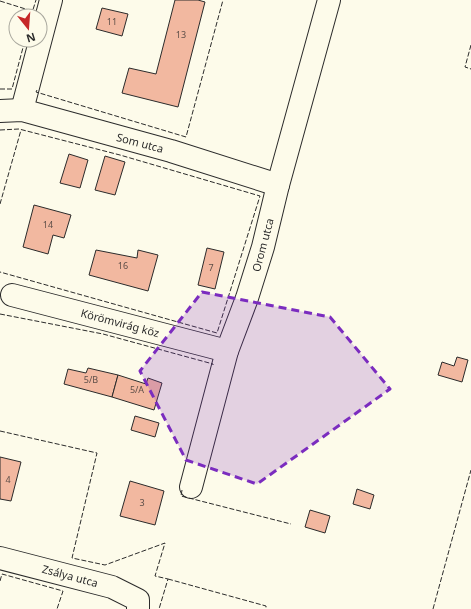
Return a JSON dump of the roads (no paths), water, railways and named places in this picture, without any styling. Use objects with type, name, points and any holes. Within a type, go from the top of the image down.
[{"type":"street","points":[[22,110],[51,0]]},
{"type":"street","name":"Orom utca","points":[[191,487],[227,351],[247,298],[263,248],[278,186],[329,0]]},
{"type":"street","name":"Som utca","points":[[0,111],[22,110],[171,151],[278,186]]},
{"type":"street","name":"Körömvirág köz","points":[[12,295],[227,351]]},
{"type":"street","name":"Zsálya utca","points":[[0,558],[112,587],[138,605]]}]
